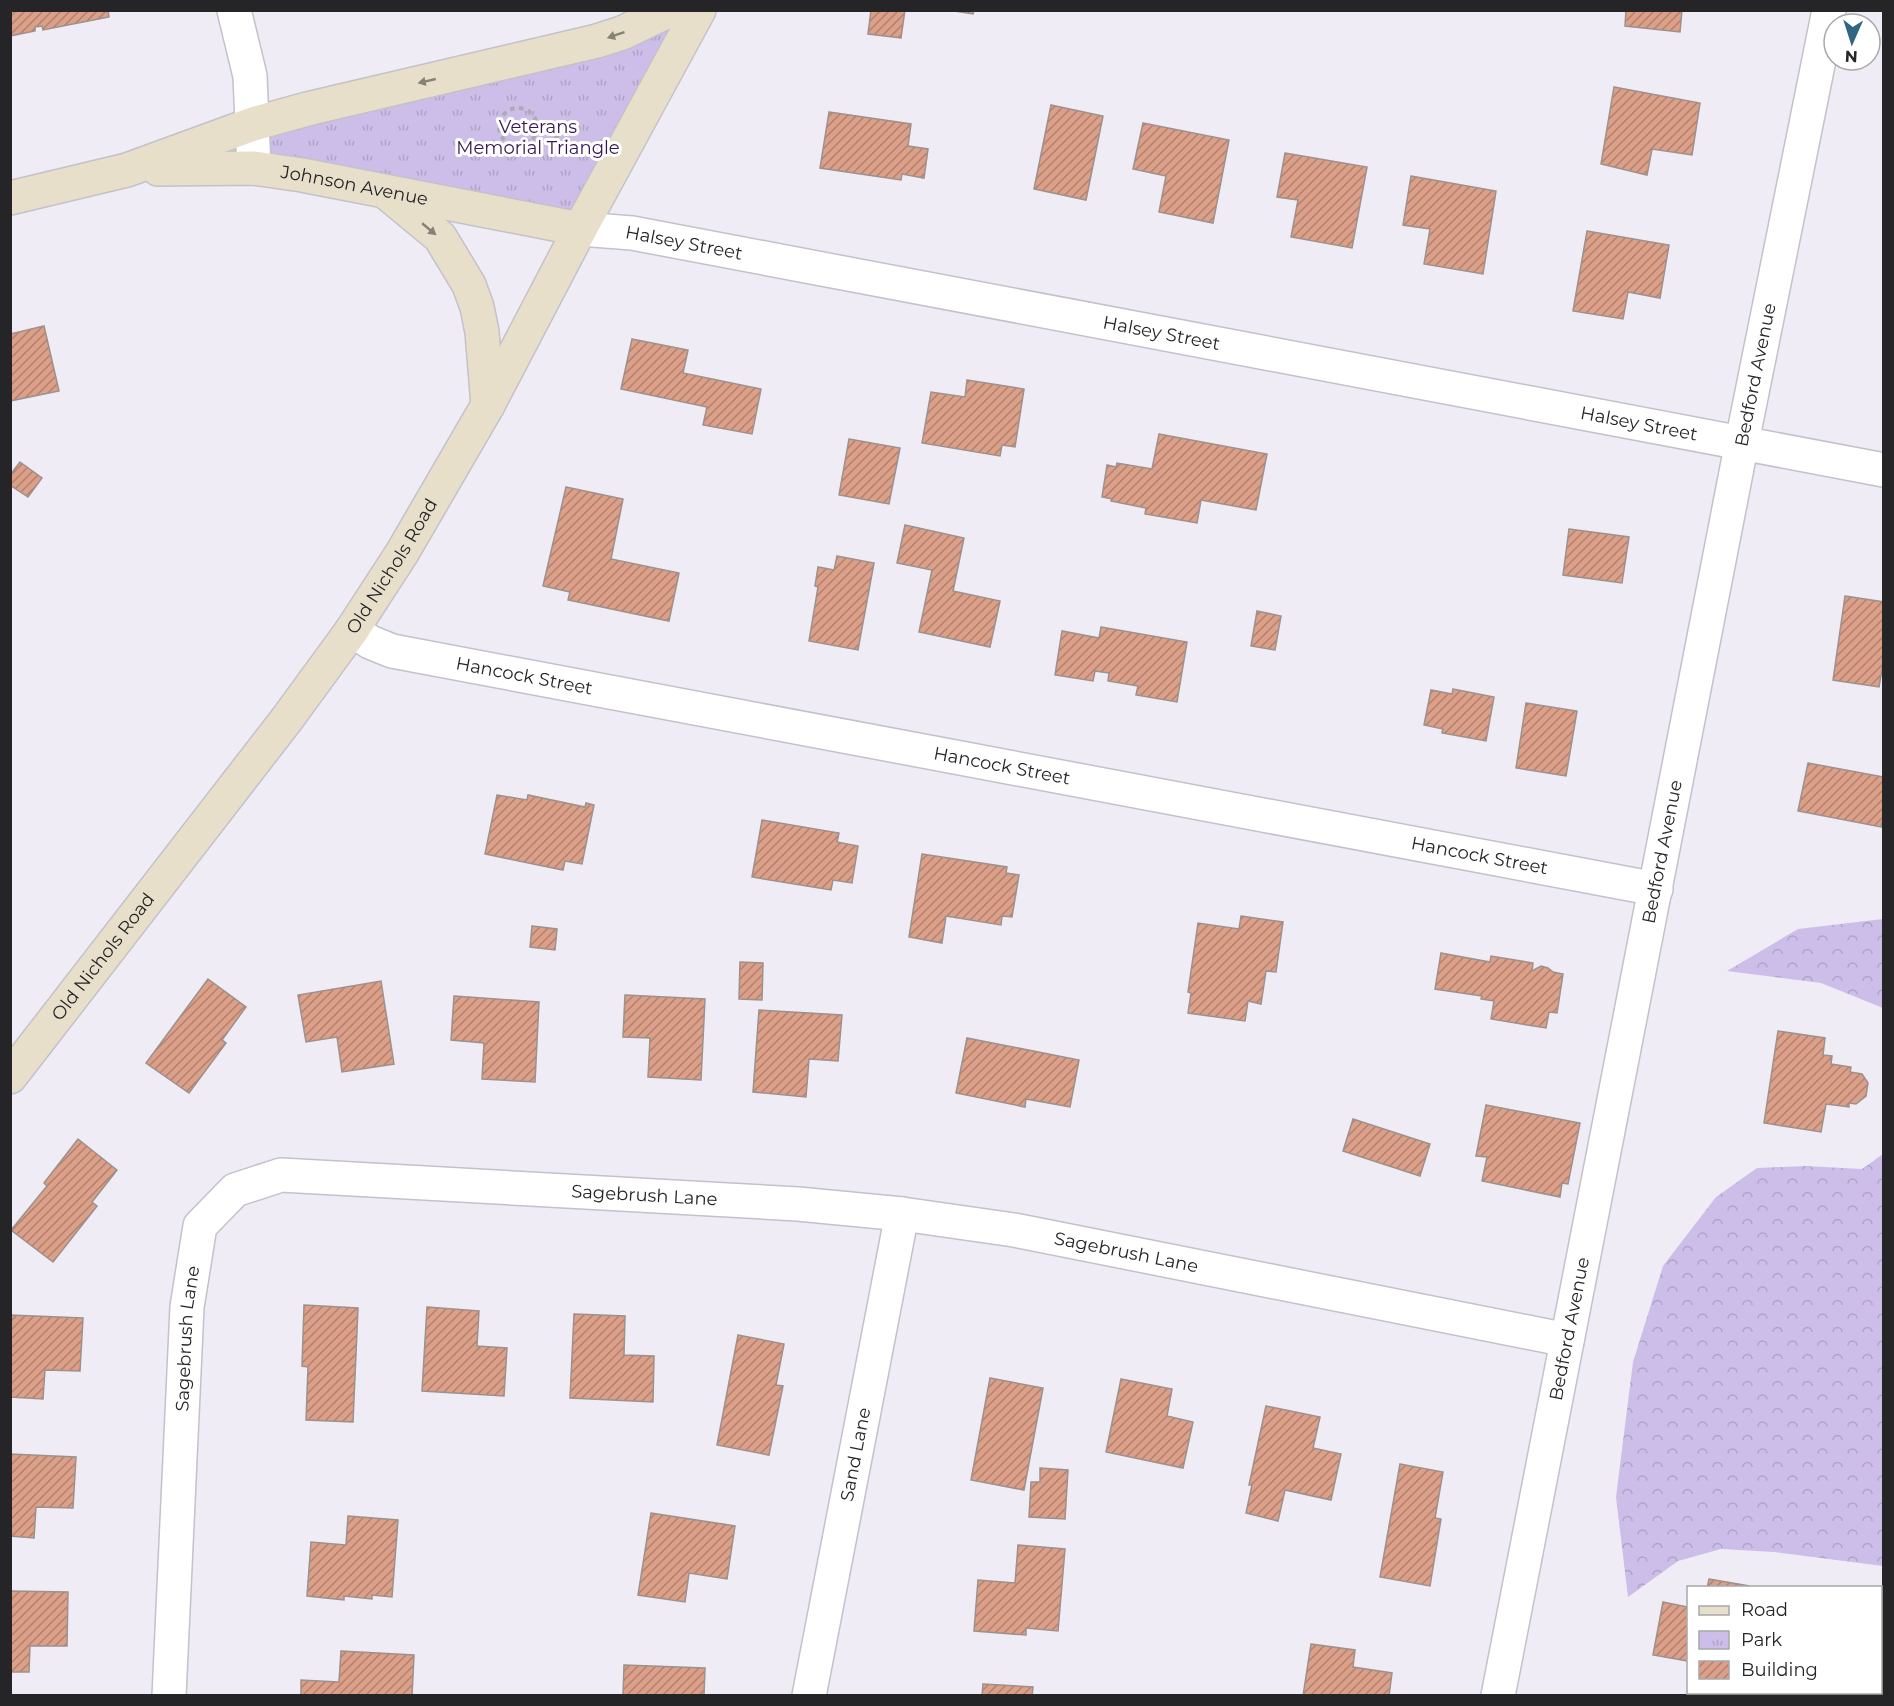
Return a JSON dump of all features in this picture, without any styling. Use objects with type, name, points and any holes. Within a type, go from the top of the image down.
[{"type":"street","points":[[234,10],[250,76],[254,168]]},
{"type":"street","name":"Johnson Avenue","points":[[10,198],[127,170],[253,124],[597,41],[622,33],[670,10]]},
{"type":"street","name":"Old Nichols Road","points":[[10,1077],[287,719],[352,630],[402,553],[488,405],[699,10]]},
{"type":"street","name":"Bedford Avenue","points":[[1498,1695],[1742,442],[1829,10]]},
{"type":"street","name":"Johnson Avenue","points":[[127,170],[254,168],[302,175],[580,229]]},
{"type":"street","points":[[384,191],[440,237],[469,285],[477,307],[482,332],[488,405]]},
{"type":"street","name":"Halsey Street","points":[[580,229],[643,235],[1884,470]]},
{"type":"street","name":"Hancock Street","points":[[352,630],[370,642],[392,651],[1656,889]]},
{"type":"street","name":"Sagebrush Lane","points":[[169,1695],[187,1307],[201,1226],[235,1190],[281,1175],[798,1204],[902,1215],[1014,1230],[1567,1340]]},
{"type":"street","name":"Sand Lane","points":[[809,1695],[902,1215]]},
{"type":"path","points":[[518,107],[524,108],[535,117],[538,129],[536,135],[527,144],[516,146],[510,144],[501,135],[499,123],[505,112],[518,107]]},
{"type":"path","points":[[538,129],[570,142]]},
{"type":"green space","name":"Veterans Memorial Triangle","points":[[697,11],[579,225],[257,166],[256,125]]},
{"type":"green space","points":[[1883,919],[1883,1008],[1821,983],[1727,971],[1798,929]]},
{"type":"green space","points":[[1883,1154],[1883,1566],[1774,1552],[1721,1549],[1678,1561],[1628,1597],[1616,1497],[1633,1362],[1663,1266],[1716,1197],[1757,1168],[1805,1166],[1862,1169]]},
{"type":"building","points":[[10,10],[108,10],[109,17],[43,30],[42,26],[35,27],[35,31],[10,36]]},
{"type":"building","points":[[871,10],[905,10],[901,38],[868,34]]},
{"type":"building","points":[[948,10],[974,10],[973,14]]},
{"type":"building","points":[[1626,10],[1682,10],[1680,32],[1625,26]]},
{"type":"building","points":[[1614,87],[1700,103],[1692,155],[1652,149],[1647,175],[1601,164]]},
{"type":"building","points":[[1051,105],[1103,116],[1086,200],[1034,189]]},
{"type":"building","points":[[829,112],[911,124],[908,146],[928,149],[924,178],[902,174],[901,180],[820,168]]},
{"type":"building","points":[[1143,123],[1229,140],[1213,223],[1159,212],[1166,176],[1133,169]]},
{"type":"building","points":[[1285,153],[1367,167],[1352,248],[1291,237],[1298,200],[1277,197]]},
{"type":"building","points":[[1411,176],[1496,191],[1483,274],[1424,264],[1430,229],[1403,225]]},
{"type":"building","points":[[1587,231],[1669,245],[1660,298],[1628,292],[1623,319],[1573,311]]},
{"type":"building","points":[[44,326],[59,391],[10,401],[10,334]]},
{"type":"building","points":[[632,339],[688,350],[683,373],[761,389],[752,434],[703,425],[707,407],[621,389]]},
{"type":"building","points":[[967,380],[1024,389],[1015,447],[1002,445],[1000,456],[922,443],[931,392],[965,397]]},
{"type":"building","points":[[1159,434],[1267,454],[1256,510],[1201,500],[1197,523],[1145,514],[1146,508],[1102,497],[1107,465],[1116,467],[1117,463],[1152,469]]},
{"type":"building","points":[[849,439],[900,448],[889,504],[839,495]]},
{"type":"building","points":[[20,462],[42,478],[28,497],[10,485],[10,475]]},
{"type":"building","points":[[566,487],[623,499],[611,559],[679,573],[669,621],[568,600],[570,592],[543,586]]},
{"type":"building","points":[[905,525],[964,538],[953,591],[1000,601],[990,647],[919,632],[932,570],[897,563]]},
{"type":"building","points":[[1569,529],[1629,537],[1622,583],[1563,575]]},
{"type":"building","points":[[837,556],[874,563],[858,650],[809,641],[818,587],[815,586],[818,567],[834,570]]},
{"type":"building","points":[[1845,596],[1884,602],[1884,659],[1879,687],[1833,680]]},
{"type":"building","points":[[1257,611],[1281,616],[1275,650],[1251,646]]},
{"type":"building","points":[[1101,627],[1187,642],[1177,702],[1136,695],[1138,686],[1108,681],[1109,673],[1095,671],[1093,681],[1055,675],[1062,631],[1099,638]]},
{"type":"building","points":[[1453,689],[1494,697],[1486,741],[1442,733],[1443,729],[1424,725],[1431,690],[1452,694]]},
{"type":"building","points":[[1526,703],[1577,711],[1566,776],[1516,768]]},
{"type":"building","points":[[1808,763],[1884,777],[1884,816],[1881,827],[1798,811]]},
{"type":"building","points":[[497,795],[527,800],[528,795],[585,807],[586,803],[594,805],[582,864],[565,861],[563,870],[485,854]]},
{"type":"building","points":[[762,820],[839,833],[837,842],[858,846],[852,883],[833,880],[831,890],[752,877]]},
{"type":"building","points":[[922,854],[1007,867],[1006,873],[1019,875],[1012,917],[1002,916],[1001,925],[946,916],[942,943],[909,937]]},
{"type":"building","points":[[1241,916],[1283,922],[1276,972],[1266,971],[1261,1004],[1248,1001],[1245,1021],[1188,1013],[1191,993],[1188,992],[1198,923],[1239,929]]},
{"type":"building","points":[[532,926],[557,929],[555,950],[530,947]]},
{"type":"building","points":[[1441,953],[1490,962],[1491,956],[1533,963],[1532,971],[1541,966],[1563,974],[1557,1013],[1549,1012],[1546,1028],[1491,1019],[1494,1001],[1481,999],[1482,996],[1435,989]]},
{"type":"building","points":[[740,962],[763,963],[762,1000],[739,999]]},
{"type":"building","points":[[208,979],[246,1007],[222,1040],[226,1043],[189,1093],[146,1063]]},
{"type":"building","points":[[381,981],[394,1064],[342,1072],[337,1037],[306,1042],[298,995]]},
{"type":"building","points":[[625,995],[705,999],[701,1080],[648,1077],[650,1038],[623,1037]]},
{"type":"building","points":[[454,996],[539,1002],[535,1082],[482,1079],[484,1043],[451,1040]]},
{"type":"building","points":[[759,1010],[842,1015],[838,1061],[809,1059],[806,1097],[753,1092]]},
{"type":"building","points":[[1778,1031],[1825,1038],[1823,1055],[1832,1056],[1831,1064],[1851,1067],[1850,1072],[1862,1074],[1868,1083],[1866,1096],[1856,1104],[1849,1103],[1849,1107],[1826,1104],[1821,1132],[1764,1123]]},
{"type":"building","points":[[967,1038],[1079,1060],[1070,1107],[1026,1099],[1025,1107],[956,1093]]},
{"type":"building","points":[[1486,1105],[1580,1123],[1568,1184],[1562,1183],[1560,1197],[1482,1181],[1487,1157],[1476,1156]]},
{"type":"building","points":[[1353,1119],[1430,1144],[1420,1176],[1343,1151]]},
{"type":"building","points":[[78,1139],[117,1170],[92,1202],[97,1206],[53,1262],[11,1230],[47,1186],[44,1183]]},
{"type":"building","points":[[304,1305],[358,1308],[353,1422],[306,1420],[308,1367],[302,1366]]},
{"type":"building","points":[[427,1307],[479,1311],[477,1346],[507,1348],[504,1396],[422,1391]]},
{"type":"building","points":[[574,1314],[625,1316],[624,1355],[654,1356],[653,1402],[570,1398]]},
{"type":"building","points":[[10,1315],[83,1318],[80,1371],[45,1370],[43,1399],[10,1397]]},
{"type":"building","points":[[738,1335],[784,1344],[776,1385],[783,1386],[769,1455],[717,1445]]},
{"type":"building","points":[[990,1378],[1043,1388],[1024,1490],[971,1480]]},
{"type":"building","points":[[1121,1379],[1172,1389],[1167,1416],[1193,1422],[1183,1468],[1106,1452]]},
{"type":"building","points":[[1266,1406],[1320,1417],[1313,1448],[1341,1454],[1331,1500],[1285,1490],[1278,1521],[1246,1513],[1252,1485],[1249,1485]]},
{"type":"building","points":[[10,1454],[76,1457],[73,1508],[36,1507],[34,1538],[10,1536]]},
{"type":"building","points":[[1400,1464],[1443,1472],[1435,1518],[1441,1519],[1430,1586],[1380,1577]]},
{"type":"building","points":[[1040,1468],[1068,1470],[1065,1519],[1029,1517],[1031,1482],[1040,1482]]},
{"type":"building","points":[[651,1513],[735,1526],[727,1579],[689,1573],[685,1602],[638,1595]]},
{"type":"building","points":[[348,1516],[398,1520],[392,1597],[372,1595],[372,1599],[344,1596],[344,1600],[307,1596],[311,1542],[346,1545]]},
{"type":"building","points":[[1018,1545],[1065,1549],[1058,1631],[1026,1628],[1026,1635],[974,1631],[978,1580],[1015,1583]]},
{"type":"building","points":[[1709,1579],[1749,1586],[1707,1586]]},
{"type":"building","points":[[10,1591],[68,1592],[67,1646],[30,1646],[29,1672],[10,1672]]},
{"type":"building","points":[[1663,1602],[1687,1607],[1687,1661],[1653,1655]]},
{"type":"building","points":[[1311,1644],[1355,1650],[1353,1667],[1392,1673],[1389,1696],[1303,1696]]},
{"type":"building","points":[[341,1651],[414,1655],[412,1696],[301,1696],[301,1680],[339,1682]]},
{"type":"building","points":[[624,1665],[705,1668],[704,1696],[623,1696]]},
{"type":"building","points":[[983,1684],[1033,1687],[1032,1696],[982,1696]]}]
